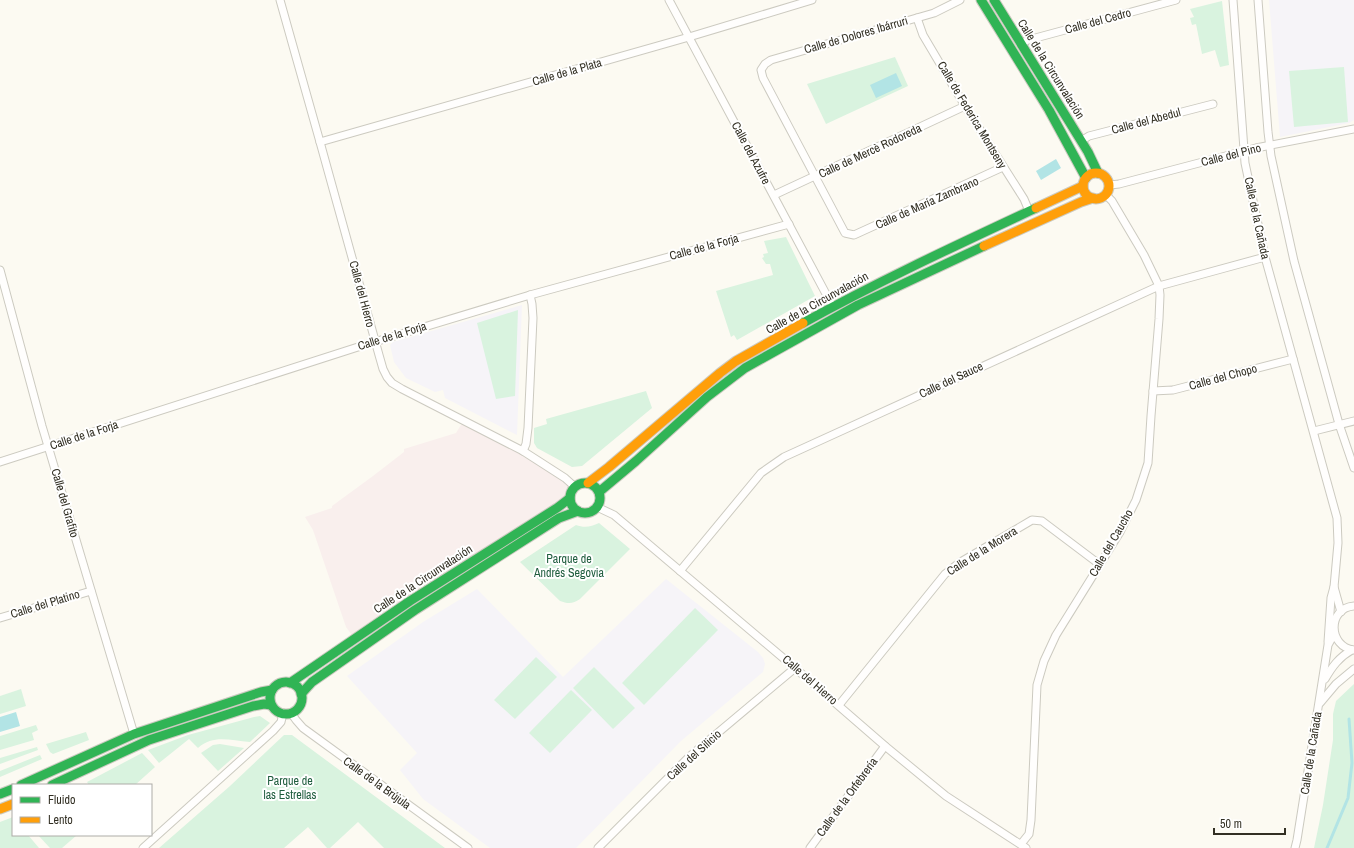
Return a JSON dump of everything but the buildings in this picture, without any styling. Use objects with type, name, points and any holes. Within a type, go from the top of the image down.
[{"type":"street","name":"Calle del Hierro","points":[[280,0],[383,369],[392,383],[413,396],[523,450],[565,478],[575,487]]},
{"type":"street","name":"Calle del Azufre","points":[[669,0],[833,307]]},
{"type":"street","name":"Calle de la Plata","points":[[320,142],[689,37],[812,0]]},
{"type":"street","name":"Calle de Dolores Ibárruri","points":[[815,176],[763,78],[761,70],[765,64],[771,60],[934,13],[960,0]]},
{"type":"street","name":"Calle de la Circunvalación","points":[[588,483],[728,366],[833,307],[926,259],[1029,211],[1085,182],[1072,152],[981,0]]},
{"type":"street","name":"Calle de la Circunvalación","points":[[994,0],[1098,172]]},
{"type":"street","name":"Calle del Cedro","points":[[1021,44],[1028,40],[1176,0]]},
{"type":"street","name":"Calle de la Cañada","points":[[1233,0],[1244,151],[1265,257],[1337,518],[1338,543],[1334,587],[1331,598],[1328,645],[1299,833],[1295,848]]},
{"type":"street","points":[[1258,0],[1270,145],[1294,261],[1339,424],[1354,468]]},
{"type":"street","name":"Calle de Federica Montseny","points":[[917,18],[923,35],[965,106],[1024,198],[1029,211]]},
{"type":"street","name":"Calle del Abedul","points":[[1080,141],[1089,136],[1213,104]]},
{"type":"street","name":"Calle de Mercè Rodoreda","points":[[774,195],[965,106]]},
{"type":"street","name":"Calle del Pino","points":[[1110,185],[1119,184],[1270,145],[1354,129]]},
{"type":"street","name":"Calle de María Zambrano","points":[[815,176],[845,233],[854,235],[1004,167]]},
{"type":"street","points":[[1098,172],[1103,174],[1108,179],[1110,185],[1106,195],[1093,198],[1085,191],[1085,182],[1091,174],[1098,172]]},
{"type":"street","name":"Calle del Caucho","points":[[1024,846],[1029,834],[1031,820],[1037,685],[1044,661],[1056,635],[1120,532],[1136,500],[1148,463],[1159,319],[1159,286],[1144,255],[1112,201],[1106,195]]},
{"type":"street","name":"Calle de la Circunvalación","points":[[599,492],[733,375],[858,305],[931,270],[1093,198]]},
{"type":"street","name":"Calle de la Forja","points":[[0,462],[375,342],[530,295],[789,224]]},
{"type":"street","name":"Calle del Sauce","points":[[680,571],[761,473],[784,457],[1159,286],[1265,257]]},
{"type":"street","name":"Calle del Grafito","points":[[0,270],[48,447],[134,734]]},
{"type":"street","points":[[523,450],[526,444],[528,428],[533,318],[530,295]]},
{"type":"street","name":"Calle del Chopo","points":[[1153,391],[1172,390],[1293,359]]},
{"type":"street","points":[[1314,431],[1354,421]]},
{"type":"street","points":[[583,483],[588,483],[595,486],[599,492],[600,500],[597,507],[588,513],[578,511],[572,506],[570,498],[572,490],[575,487],[583,483]]},
{"type":"street","name":"Calle de la Circunvalación","points":[[290,683],[410,601],[557,508],[570,498]]},
{"type":"street","name":"Calle del Hierro","points":[[597,507],[614,515],[885,746],[946,796],[1024,846]]},
{"type":"street","name":"Calle de la Circunvalación","points":[[301,694],[312,682],[415,610],[559,518],[578,511]]},
{"type":"street","name":"Calle de la Morera","points":[[839,706],[945,574],[959,563],[1032,520],[1042,521],[1099,564]]},
{"type":"street","name":"Calle de la Cañada","points":[[1328,645],[1334,634],[1333,627],[1335,620],[1341,612],[1334,587]]},
{"type":"street","name":"Calle del Platino","points":[[0,618],[91,591]]},
{"type":"street","points":[[1341,612],[1354,606]]},
{"type":"street","points":[[1334,634],[1341,644],[1353,650]]},
{"type":"street","name":"Calle de la Cañada","points":[[1322,685],[1334,664],[1344,655],[1353,650]]},
{"type":"street","name":"Calle del Silicio","points":[[598,848],[689,757],[795,668]]},
{"type":"street","name":"Calle de la Cañada","points":[[1319,705],[1336,684],[1354,669]]},
{"type":"street","points":[[280,683],[290,683],[297,687],[301,694],[300,704],[295,710],[287,713],[276,711],[271,705],[270,698],[272,690],[280,683]]},
{"type":"street","points":[[23,784],[134,734],[261,692],[272,690]]},
{"type":"street","points":[[54,784],[138,745],[253,706],[264,704],[271,705]]},
{"type":"street","points":[[143,848],[272,731],[287,713]]},
{"type":"street","name":"Calle de la Brújula","points":[[287,713],[303,728],[468,848]]},
{"type":"street","points":[[134,734],[138,745]]},
{"type":"street","name":"Calle de la Orfebrería","points":[[810,848],[885,746]]},
{"type":"street","points":[[0,794],[12,789]]},
{"type":"street","points":[[0,809],[12,804]]},
{"type":"shaded area","points":[[1269,0],[1354,0],[1354,120],[1349,123],[1280,137]]},
{"type":"shaded area","points":[[522,305],[517,435],[445,398],[443,390],[435,392],[406,378],[394,362],[390,345],[393,342]]},
{"type":"shaded area","points":[[464,420],[497,436],[575,487],[571,494],[354,638],[346,627],[313,530],[305,517],[332,508],[332,506],[404,452],[404,449],[456,433]]},
{"type":"shaded area","points":[[666,579],[758,652],[763,658],[765,664],[763,672],[681,741],[576,848],[490,848],[423,799],[400,770],[417,753],[347,676],[423,622],[477,589],[563,677]]},
{"type":"green space","points":[[1222,1],[1229,65],[1220,67],[1215,50],[1202,54],[1196,24],[1192,25],[1190,18],[1194,17],[1190,9]]},
{"type":"green space","points":[[895,57],[908,86],[826,124],[807,84]]},
{"type":"green space","points":[[1344,67],[1348,122],[1294,127],[1289,71]]},
{"type":"green space","points":[[786,237],[815,296],[737,340],[734,335],[731,337],[716,291],[773,275],[770,264],[766,264],[762,258],[764,257],[763,254],[768,253],[764,241]]},
{"type":"green space","points":[[518,310],[515,396],[496,399],[477,323]]},
{"type":"green space","points":[[646,391],[652,408],[582,466],[572,467],[537,448],[534,443],[534,428],[547,424],[546,419]]},
{"type":"green space","name":"Parque de Andrés Segovia","points":[[599,523],[630,549],[580,599],[573,603],[560,601],[520,562],[576,525],[588,527]]},
{"type":"green space","points":[[695,608],[718,630],[644,705],[622,683]]},
{"type":"green space","points":[[536,657],[557,677],[515,719],[494,700]]},
{"type":"green space","points":[[594,667],[635,708],[613,729],[573,688]]},
{"type":"green space","points":[[1354,684],[1354,848],[1314,848],[1323,805],[1333,740],[1333,714],[1336,701]]},
{"type":"green space","points":[[21,689],[26,706],[0,714],[0,696]]},
{"type":"green space","points":[[571,690],[592,710],[550,753],[529,733]]},
{"type":"green space","points":[[260,716],[270,723],[250,742],[222,739],[210,741],[198,748],[189,739],[159,763],[148,750],[188,735]]},
{"type":"green space","points":[[36,725],[38,730],[32,733],[34,740],[0,750],[0,736]]},
{"type":"green space","points":[[86,732],[89,740],[53,754],[50,752],[46,744]]},
{"type":"green space","name":"Parque de las Estrellas","points":[[284,735],[292,735],[445,848],[384,848],[358,822],[330,848],[327,848],[308,827],[284,848],[159,848],[230,786]]},
{"type":"green space","points":[[220,744],[244,748],[218,771],[201,753],[213,745]]},
{"type":"green space","points":[[37,747],[38,750],[0,764],[0,758]]},
{"type":"green space","points":[[142,753],[155,767],[136,784],[88,784],[87,782]]},
{"type":"green space","points":[[40,755],[42,759],[0,777],[0,771]]},
{"type":"green space","points":[[12,817],[12,836],[29,836],[39,848],[0,848],[0,822]]},
{"type":"green space","points":[[39,836],[76,836],[62,848],[50,848]]},
{"type":"water","points":[[896,73],[902,86],[876,98],[870,85]]},
{"type":"water","points":[[1056,159],[1061,168],[1041,180],[1036,171]]},
{"type":"water","points":[[16,712],[20,726],[0,732],[0,717]]},
{"type":"waterway","points":[[1327,848],[1348,798],[1352,763],[1349,719]]},
{"type":"traffic: fast","points":[[981,0],[1049,110],[1086,178]]},
{"type":"traffic: fast","points":[[994,0],[1088,152],[1098,173]]},
{"type":"traffic: fast","points":[[803,323],[889,278],[1036,208]]},
{"type":"traffic: fast","points":[[599,492],[707,397],[745,368],[858,305],[984,246]]},
{"type":"traffic: fast","points":[[585,483],[596,487],[600,498],[596,509],[585,513],[574,509],[570,498],[574,487],[585,483]]},
{"type":"traffic: fast","points":[[290,683],[410,601],[557,508],[570,498]]},
{"type":"traffic: fast","points":[[301,694],[312,682],[415,610],[559,518],[578,511]]},
{"type":"traffic: fast","points":[[286,682],[292,683],[299,689],[302,698],[301,704],[295,711],[286,714],[280,713],[273,707],[270,698],[271,692],[277,685],[286,682]]},
{"type":"traffic: fast","points":[[23,784],[134,734],[261,692],[272,690]]},
{"type":"traffic: fast","points":[[54,784],[149,740],[253,706],[264,704],[271,705]]},
{"type":"traffic: fast","points":[[0,794],[12,789]]},
{"type":"traffic: slow","points":[[1096,173],[1105,177],[1109,186],[1105,195],[1096,199],[1087,195],[1083,186],[1087,177],[1096,173]]},
{"type":"traffic: slow","points":[[1036,208],[1083,186]]},
{"type":"traffic: slow","points":[[984,246],[1093,198]]},
{"type":"traffic: slow","points":[[588,483],[736,361],[803,323]]},
{"type":"traffic: slow","points":[[0,809],[12,804]]}]
